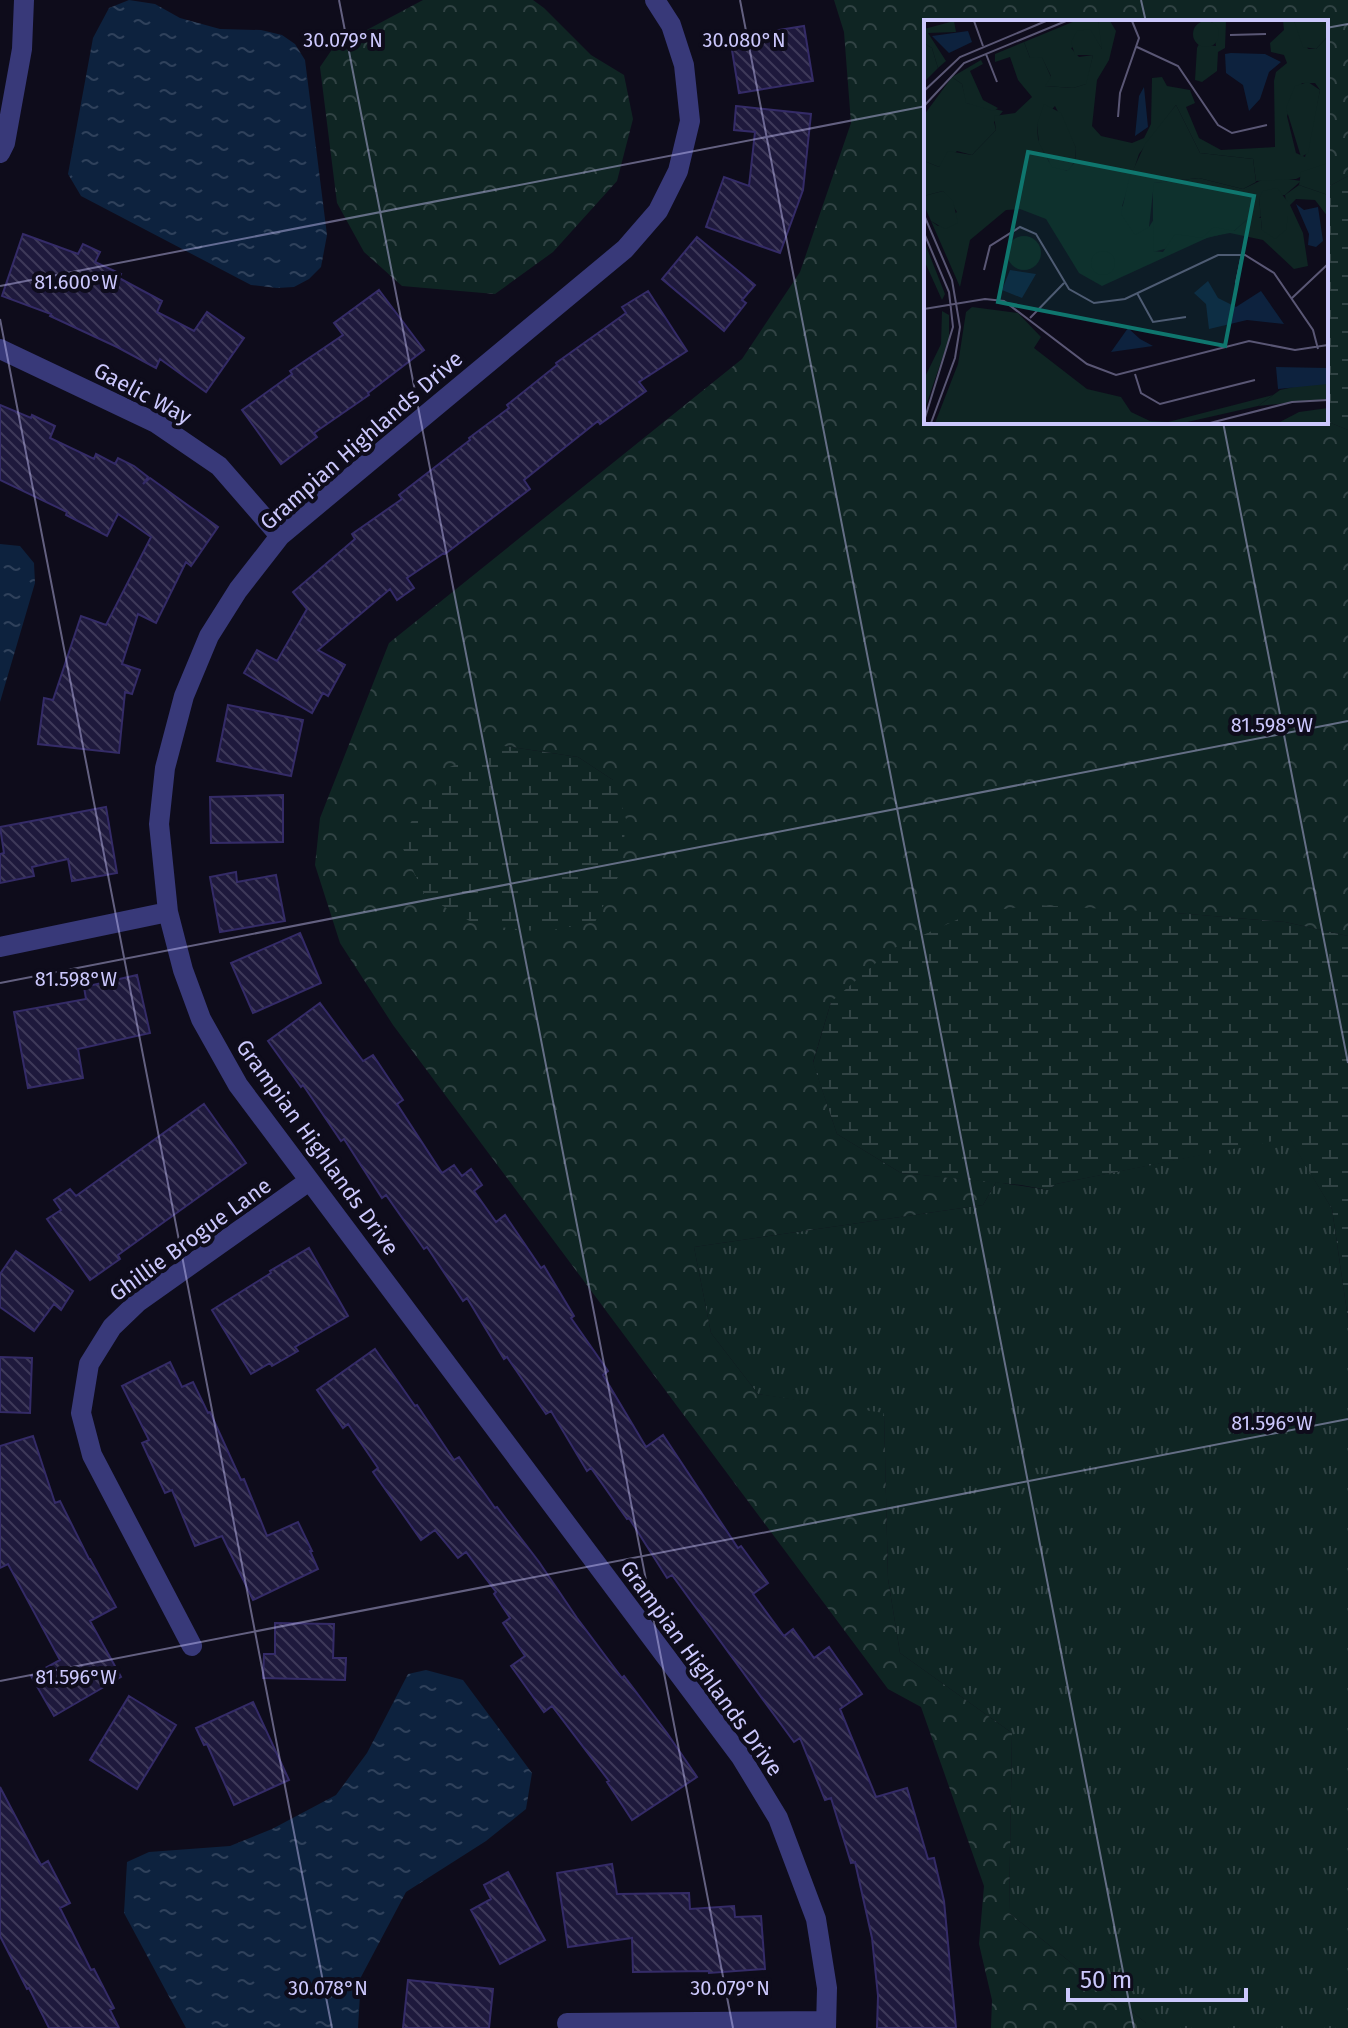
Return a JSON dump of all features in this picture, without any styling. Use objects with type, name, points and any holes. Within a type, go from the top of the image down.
[{"type":"street","points":[[0,153],[5,143],[22,49],[24,0]]},
{"type":"street","name":"Grampian Highlands Drive","points":[[655,0],[671,25],[684,65],[690,121],[678,171],[658,211],[625,249],[280,536],[238,590],[209,636],[184,696],[165,768],[159,824],[168,912],[183,970],[201,1019],[238,1085],[749,1769],[778,1818],[816,1919],[827,1988],[826,2024]]},
{"type":"street","name":"Gaelic Way","points":[[0,349],[168,431],[219,466],[280,536]]},
{"type":"street","points":[[0,947],[168,912]]},
{"type":"street","name":"Ghillie Brogue Lane","points":[[192,1646],[92,1455],[81,1413],[89,1364],[112,1327],[138,1302],[309,1181]]},
{"type":"street","points":[[567,2023],[826,2024]]},
{"type":"green space","points":[[423,0],[533,0],[591,55],[624,75],[633,119],[617,181],[553,252],[495,294],[402,286],[364,252],[337,203],[320,67],[333,48]]},
{"type":"green space","points":[[834,0],[1348,0],[1348,176],[1328,187],[1328,20],[924,20],[924,424],[1328,422],[1348,430],[1348,936],[1285,922],[1176,913],[831,1002],[813,1062],[837,1134],[901,1173],[996,1182],[983,1205],[694,1247],[711,1333],[758,1394],[884,1413],[888,1579],[900,1653],[1012,1733],[1009,1913],[1146,2023],[1146,2028],[991,2028],[992,2000],[979,1944],[984,1886],[921,1707],[888,1689],[393,1025],[340,943],[315,865],[320,818],[389,643],[742,359],[800,272],[851,123],[844,32]],"holes":[[[504,746],[578,757],[613,780]]]},
{"type":"green space","points":[[1348,176],[1348,430],[1328,422],[1328,187]]},
{"type":"green space","points":[[504,746],[578,757],[613,780],[626,819],[621,871],[595,922],[542,932],[475,924],[425,896],[399,840],[447,768]]},
{"type":"green space","points":[[1037,905],[1285,922],[1348,936],[1348,1319],[1332,1209],[1289,1138],[1056,1184],[1048,1190],[901,1173],[837,1134],[813,1063],[831,1002],[892,949],[972,913]]},
{"type":"green space","points":[[1289,1137],[1332,1209],[1348,1319],[1348,2028],[1146,2028],[1146,2023],[1009,1913],[1012,1733],[900,1653],[888,1579],[884,1414],[758,1394],[711,1333],[694,1247],[983,1205],[996,1182],[1048,1190],[1056,1184]]},
{"type":"water","points":[[129,0],[155,4],[180,18],[220,29],[261,30],[282,35],[295,44],[305,60],[327,235],[321,267],[309,279],[294,287],[251,285],[81,196],[68,174],[93,38],[109,8]]},
{"type":"water","points":[[0,544],[20,546],[34,563],[35,583],[0,702]]},
{"type":"water","points":[[426,1670],[463,1680],[532,1773],[526,1809],[486,1841],[406,1892],[361,1977],[358,2028],[186,2028],[124,1913],[127,1862],[149,1852],[230,1846],[272,1829],[336,1795],[367,1753],[408,1674]]},
{"type":"building","points":[[804,26],[813,81],[739,93],[730,38]]},
{"type":"building","points":[[736,106],[811,114],[803,190],[780,253],[706,227],[724,177],[749,186],[755,132],[734,130]]},
{"type":"building","points":[[23,234],[78,254],[83,244],[100,252],[95,262],[121,274],[119,278],[162,301],[157,312],[194,331],[207,312],[244,338],[206,392],[160,359],[156,368],[51,314],[2,296]]},
{"type":"building","points":[[697,237],[755,285],[742,300],[746,303],[724,331],[662,279]]},
{"type":"building","points":[[379,290],[424,350],[369,395],[314,433],[317,437],[281,464],[242,410],[292,374],[290,371],[343,335],[334,323]]},
{"type":"building","points":[[648,291],[687,351],[639,382],[646,391],[600,424],[598,421],[524,480],[530,489],[445,554],[407,578],[414,588],[397,600],[390,589],[318,650],[345,665],[328,696],[323,693],[312,713],[244,673],[257,650],[277,661],[307,609],[293,592],[355,539],[352,534],[402,499],[399,495],[509,408],[507,405],[556,363],[626,313],[622,307]]},
{"type":"building","points":[[0,405],[55,426],[50,438],[94,459],[96,454],[115,464],[118,458],[134,466],[148,477],[143,484],[150,478],[218,527],[191,566],[186,562],[156,623],[138,614],[122,664],[140,670],[132,694],[125,692],[119,753],[38,744],[44,698],[53,700],[81,616],[106,625],[151,537],[118,514],[107,536],[66,515],[67,512],[0,480]]},
{"type":"building","points":[[228,705],[303,720],[291,776],[217,761]]},
{"type":"building","points":[[283,795],[283,842],[211,843],[210,797]]},
{"type":"building","points":[[106,807],[117,873],[72,881],[68,859],[32,867],[34,876],[0,883],[0,854],[4,853],[0,827]]},
{"type":"building","points":[[236,872],[237,882],[276,875],[285,921],[220,932],[210,877]]},
{"type":"building","points":[[300,933],[321,983],[253,1013],[231,963]]},
{"type":"building","points":[[137,975],[150,1033],[78,1049],[83,1078],[28,1088],[14,1012],[86,999],[84,987]]},
{"type":"building","points":[[320,1003],[363,1061],[373,1055],[403,1100],[397,1104],[442,1173],[454,1165],[462,1176],[471,1169],[482,1185],[474,1191],[496,1222],[505,1215],[541,1268],[544,1266],[574,1316],[571,1318],[608,1371],[603,1375],[646,1447],[663,1435],[738,1548],[741,1546],[768,1583],[753,1594],[784,1636],[793,1629],[814,1658],[829,1647],[862,1694],[840,1709],[876,1797],[907,1788],[928,1859],[934,1858],[944,1901],[956,2028],[877,2028],[878,1996],[872,1938],[855,1862],[851,1863],[831,1798],[825,1800],[800,1738],[794,1742],[672,1575],[667,1578],[629,1518],[591,1468],[587,1471],[551,1411],[546,1414],[507,1357],[504,1359],[467,1298],[463,1301],[427,1247],[424,1249],[386,1195],[382,1198],[344,1139],[341,1141],[268,1041]]},
{"type":"building","points":[[204,1104],[246,1163],[118,1255],[120,1259],[90,1280],[47,1219],[61,1210],[54,1200],[70,1189],[76,1196]]},
{"type":"building","points":[[309,1248],[348,1316],[295,1347],[298,1351],[251,1374],[212,1310]]},
{"type":"building","points":[[16,1251],[73,1291],[61,1310],[54,1304],[34,1331],[0,1307],[0,1274]]},
{"type":"building","points":[[375,1349],[454,1460],[459,1457],[697,1777],[632,1820],[609,1781],[552,1706],[544,1712],[511,1666],[525,1656],[503,1623],[510,1618],[494,1594],[496,1592],[466,1552],[458,1558],[435,1530],[421,1540],[373,1472],[378,1468],[348,1424],[343,1428],[317,1390]]},
{"type":"building","points":[[0,1357],[32,1358],[30,1413],[0,1412]]},
{"type":"building","points":[[170,1362],[182,1387],[193,1382],[210,1412],[241,1480],[244,1479],[267,1536],[298,1522],[318,1569],[253,1600],[222,1536],[195,1546],[172,1490],[165,1493],[142,1443],[149,1440],[122,1386]]},
{"type":"building","points":[[33,1436],[55,1503],[60,1501],[116,1607],[90,1621],[121,1677],[54,1716],[31,1676],[60,1660],[8,1564],[0,1568],[0,1446]]},
{"type":"building","points":[[275,1623],[334,1624],[333,1658],[346,1658],[345,1680],[263,1678],[264,1654],[275,1654]]},
{"type":"building","points":[[129,1696],[176,1725],[137,1789],[90,1760]]},
{"type":"building","points":[[253,1702],[289,1780],[234,1805],[207,1744],[204,1745],[196,1728]]},
{"type":"building","points":[[0,1787],[41,1865],[48,1861],[70,1903],[60,1908],[114,2008],[110,2010],[119,2028],[49,2028],[0,1936]]},
{"type":"building","points":[[612,1864],[617,1894],[689,1893],[690,1909],[734,1906],[735,1917],[761,1916],[765,1969],[709,1973],[633,1972],[632,1938],[568,1947],[557,1873]]},
{"type":"building","points":[[508,1872],[545,1940],[500,1964],[471,1910],[491,1899],[484,1885]]},
{"type":"building","points":[[408,1980],[493,1989],[489,2028],[403,2028]]}]
